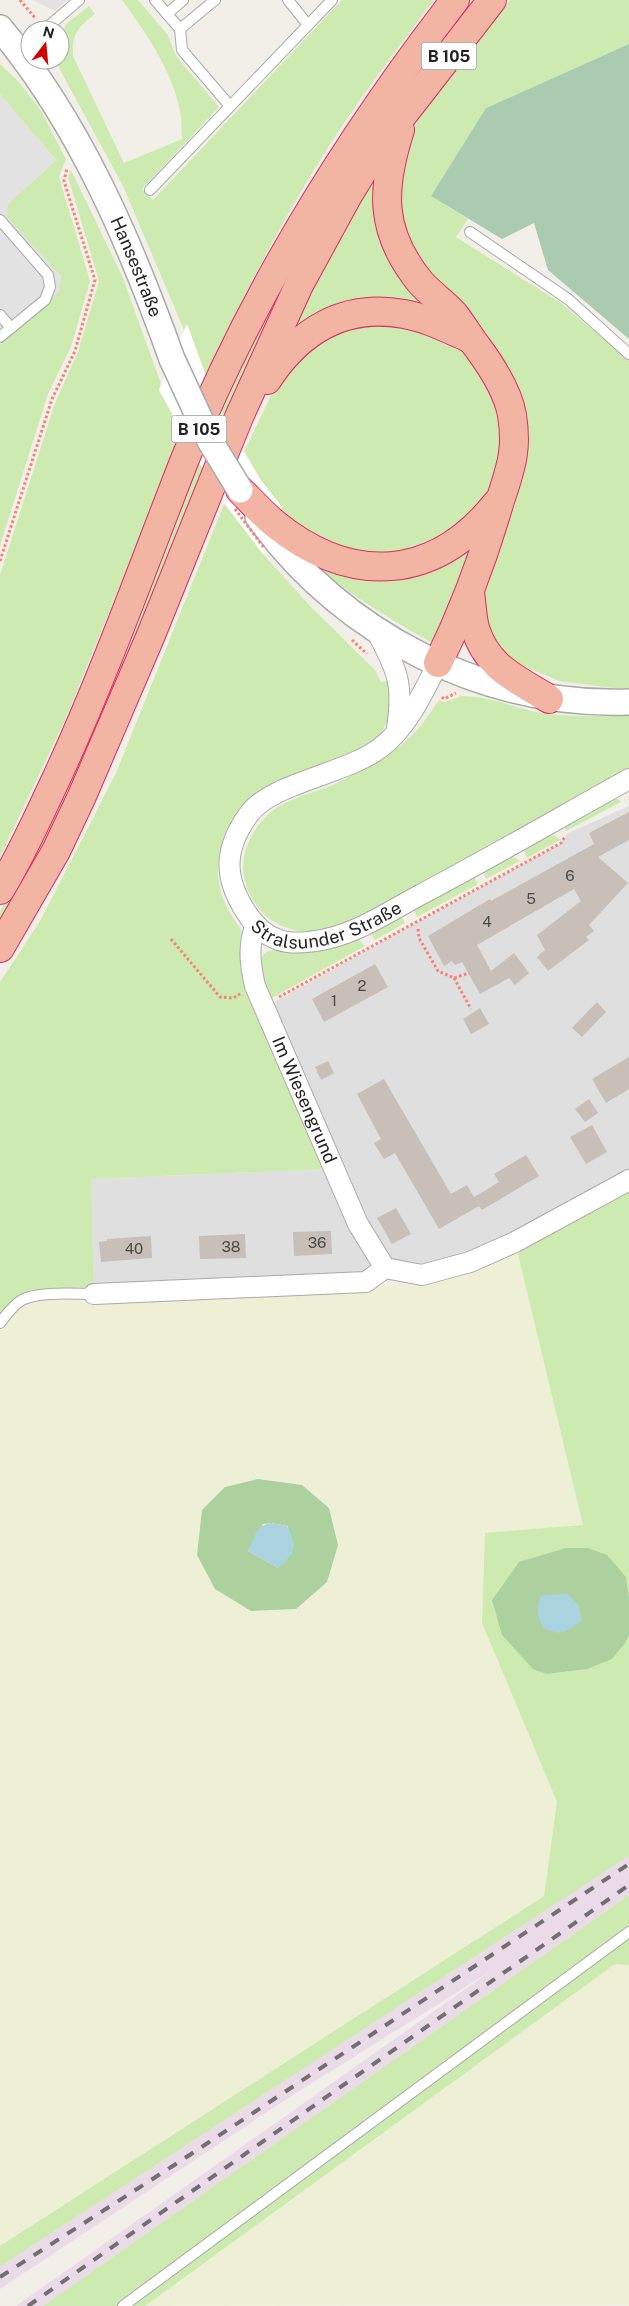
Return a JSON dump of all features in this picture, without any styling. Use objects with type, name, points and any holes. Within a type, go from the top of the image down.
[{"type":"highway","name":"B 105","points":[[0,890],[46,801],[88,710],[186,458],[254,311],[321,189],[404,66],[455,0]]},
{"type":"highway","name":"B 105","points":[[0,948],[56,851],[82,796],[239,417],[282,320],[347,197],[375,150],[492,0]]},
{"type":"highway","points":[[406,112],[389,164],[386,185],[390,225],[407,263],[422,283],[454,314],[489,363],[512,413],[514,435],[513,455],[470,591],[456,627],[438,664]]},
{"type":"highway","points":[[239,417],[258,394],[282,358],[313,330],[335,320],[377,311],[404,314],[430,321],[470,338]]},
{"type":"highway","points":[[240,490],[273,529],[347,562],[372,567],[394,567],[436,556],[453,546],[485,518],[500,499]]},
{"type":"highway","points":[[470,591],[475,627],[486,651],[496,666],[549,699]]},
{"type":"street","name":"Hansestraße","points":[[0,28],[22,49],[85,155],[148,294],[172,359],[210,441],[240,490]]},
{"type":"street","points":[[273,529],[294,562],[327,594],[377,632],[405,648],[438,664],[502,687],[549,699],[629,702]]},
{"type":"street","points":[[377,632],[395,666],[400,689],[401,703],[396,732]]},
{"type":"street","name":"Stralsunder Straße","points":[[438,664],[414,706],[396,732],[380,748],[338,771],[287,788],[267,798],[251,811],[240,827],[231,847],[229,866],[231,884],[237,900],[255,926],[279,940],[290,942],[309,942],[350,932],[472,867],[629,779]]},
{"type":"street","name":"Im Wiesengrund","points":[[255,926],[250,946],[249,963],[255,986],[358,1224],[385,1268]]},
{"type":"street","points":[[94,1294],[366,1282],[385,1268],[422,1275],[470,1262],[515,1242],[629,1180]]},
{"type":"lane","points":[[56,20],[79,0]]},
{"type":"lane","points":[[155,0],[180,29],[182,50],[230,106]]},
{"type":"lane","points":[[167,14],[183,0]]},
{"type":"lane","points":[[180,29],[215,0]]},
{"type":"lane","points":[[150,190],[332,0]]},
{"type":"lane","points":[[290,1],[308,25]]},
{"type":"lane","points":[[0,220],[48,275],[50,287],[45,300],[0,337]]},
{"type":"lane","points":[[470,232],[568,299],[629,354]]},
{"type":"lane","points":[[0,316],[10,328]]},
{"type":"lane","points":[[0,1323],[10,1310],[22,1300],[36,1296],[94,1294]]},
{"type":"lane","points":[[122,2306],[629,1932]]},
{"type":"path","points":[[20,0],[36,20]]},
{"type":"path","points":[[0,561],[52,399],[75,351],[95,280],[64,181],[66,169],[71,164]]},
{"type":"path","points":[[264,1004],[561,843],[568,833]]},
{"type":"path","points":[[418,929],[418,938],[438,971],[454,978],[471,1009]]},
{"type":"path","points":[[171,939],[220,997],[233,998],[255,986]]},
{"type":"path","points":[[454,978],[469,973]]},
{"type":"shaded area","points":[[33,0],[67,0],[55,11]]},
{"type":"shaded area","points":[[0,94],[56,160],[8,204],[6,216],[61,276],[59,291],[0,344]]},
{"type":"shaded area","points":[[629,806],[629,1172],[496,1243],[424,1266],[362,1276],[94,1287],[90,1179],[330,1169],[271,1004],[561,843],[568,833]]},
{"type":"shaded area","points":[[629,1856],[629,1895],[43,2306],[16,2306],[491,1971],[282,2102],[0,2289],[0,2267]]},
{"type":"green space","points":[[122,0],[138,0],[168,35],[176,56],[219,107],[142,189],[153,200],[342,0],[434,0],[365,93],[309,178],[262,262],[205,375],[186,325],[184,330],[123,186],[60,70],[70,70],[70,21],[89,6],[95,14],[77,31],[73,56],[124,163],[182,139],[180,111],[171,81],[157,52]]},
{"type":"green space","points":[[466,0],[479,0],[357,169],[66,807],[0,927],[0,911],[16,886],[145,595],[232,380],[304,238]]},
{"type":"green space","points":[[510,0],[629,0],[629,44],[486,108],[431,196],[468,219],[456,237],[561,303],[629,361],[629,690],[559,681],[509,660],[493,646],[481,605],[488,573],[514,508],[525,469],[528,443],[522,398],[500,355],[480,331],[437,289],[401,234],[400,165],[417,122]]},
{"type":"green space","points":[[629,44],[629,339],[548,270],[534,223],[502,239],[431,196],[486,108]]},
{"type":"green space","points":[[0,64],[19,82],[41,111],[66,159],[59,177],[90,281],[71,347],[48,394],[0,546],[0,344],[59,291],[61,277],[6,216],[8,204],[56,160],[0,94]]},
{"type":"green space","points":[[383,166],[432,305],[291,336],[294,314],[352,209]]},
{"type":"green space","points":[[71,170],[123,278],[161,384],[159,390],[182,432],[66,718],[0,857],[0,575],[55,403],[78,352],[99,281],[68,177]]},
{"type":"green space","points":[[379,317],[456,345],[473,361],[494,397],[502,425],[500,464],[486,499],[441,543],[373,559],[304,535],[280,511],[244,452],[281,374],[308,342]]},
{"type":"green space","points":[[224,504],[263,554],[311,607],[375,670],[381,682],[389,681],[390,715],[382,732],[367,749],[247,802],[224,835],[219,856],[218,875],[221,893],[227,908],[241,930],[247,981],[330,1169],[91,1179],[94,1287],[30,1290],[10,1304],[0,1317],[0,982],[40,921],[116,773]]},
{"type":"green space","points":[[481,539],[432,643],[382,614],[335,581],[305,556],[348,572]]},
{"type":"green space","points":[[462,696],[472,696],[548,714],[583,716],[629,715],[629,773],[358,921],[340,928],[322,932],[303,932],[277,924],[264,914],[250,896],[243,869],[247,846],[258,825],[266,816],[285,803],[335,784],[376,762],[411,736],[439,700],[445,702]]},
{"type":"green space","points":[[614,795],[621,802],[566,831],[563,824]]},
{"type":"green space","points":[[544,834],[556,836],[560,840],[527,858],[522,846]]},
{"type":"green space","points":[[508,853],[520,861],[486,879],[482,868]]},
{"type":"green space","points":[[472,873],[478,884],[417,917],[412,906]]},
{"type":"green space","points":[[400,913],[405,923],[375,940],[369,930]]},
{"type":"green space","points":[[356,937],[365,946],[270,999],[258,970],[260,959],[266,952],[276,949],[310,953],[327,949]]},
{"type":"green space","points":[[629,1185],[629,1598],[626,1577],[519,1562],[547,1674],[587,1669],[626,1642],[629,1636],[629,1856],[0,2267],[0,2246],[544,1896],[557,1802],[482,1623],[485,1533],[583,1525],[516,1246]]},
{"type":"green space","points":[[516,1246],[583,1526],[485,1533],[482,1623],[557,1802],[544,1896],[0,2246],[0,1330],[15,1311],[38,1301],[429,1284]],"holes":[[[258,1479],[302,1485],[329,1508],[338,1545],[225,1487]]]},
{"type":"green space","points":[[258,1479],[302,1485],[329,1508],[338,1545],[327,1582],[296,1609],[251,1611],[215,1589],[197,1555],[202,1510],[225,1487]],"holes":[[[271,1523],[288,1526],[278,1568],[248,1551],[263,1524]]]},
{"type":"green space","points":[[566,1548],[588,1548],[607,1555],[626,1577],[629,1598],[629,1636],[612,1659],[587,1669],[547,1674],[533,1669],[502,1635],[492,1600],[519,1562]]},
{"type":"green space","points":[[629,1895],[629,1965],[615,1964],[145,2306],[43,2306]]},
{"type":"green space","points":[[615,1963],[629,1965],[629,2305],[145,2306]]},
{"type":"water","points":[[271,1523],[287,1526],[293,1539],[291,1554],[278,1568],[248,1551],[259,1529]]},
{"type":"water","points":[[567,1594],[579,1605],[581,1621],[564,1632],[555,1632],[543,1628],[538,1612],[538,1604],[542,1595]]},
{"type":"pier","points":[[187,324],[212,392],[223,415],[260,479],[282,507],[263,554],[213,487],[159,390]]},
{"type":"building","points":[[629,812],[629,840],[598,857],[628,883],[589,925],[594,931],[586,937],[589,940],[548,971],[537,957],[545,950],[537,935],[581,901],[574,889],[477,945],[491,971],[514,953],[529,973],[515,985],[509,978],[480,994],[462,962],[455,965],[452,961],[444,966],[428,936],[490,899],[491,901],[594,844],[589,833]]},
{"type":"building","points":[[375,964],[388,987],[324,1022],[312,999]]},
{"type":"building","points":[[597,1002],[606,1012],[582,1037],[572,1028]]},
{"type":"building","points":[[480,1008],[489,1024],[471,1034],[463,1019]]},
{"type":"building","points":[[629,1057],[629,1089],[606,1103],[592,1079]]},
{"type":"building","points":[[328,1061],[334,1073],[321,1080],[315,1067]]},
{"type":"building","points":[[384,1079],[451,1194],[467,1185],[474,1197],[499,1182],[494,1174],[526,1155],[539,1176],[482,1210],[479,1206],[439,1229],[395,1153],[384,1159],[374,1143],[381,1139],[357,1094]]},
{"type":"building","points":[[589,1099],[598,1113],[585,1122],[575,1109]]},
{"type":"building","points":[[592,1125],[607,1152],[586,1164],[570,1137]]},
{"type":"building","points":[[396,1208],[411,1234],[392,1244],[377,1218]]},
{"type":"building","points":[[331,1231],[332,1254],[294,1256],[293,1232]]},
{"type":"building","points":[[245,1234],[246,1258],[200,1259],[199,1236]]},
{"type":"building","points":[[151,1236],[152,1258],[101,1262],[99,1242],[107,1241],[107,1239]]},
{"type":"railway","points":[[0,2277],[179,2162],[629,1864]]},
{"type":"railway","points":[[28,2306],[629,1885]]}]
